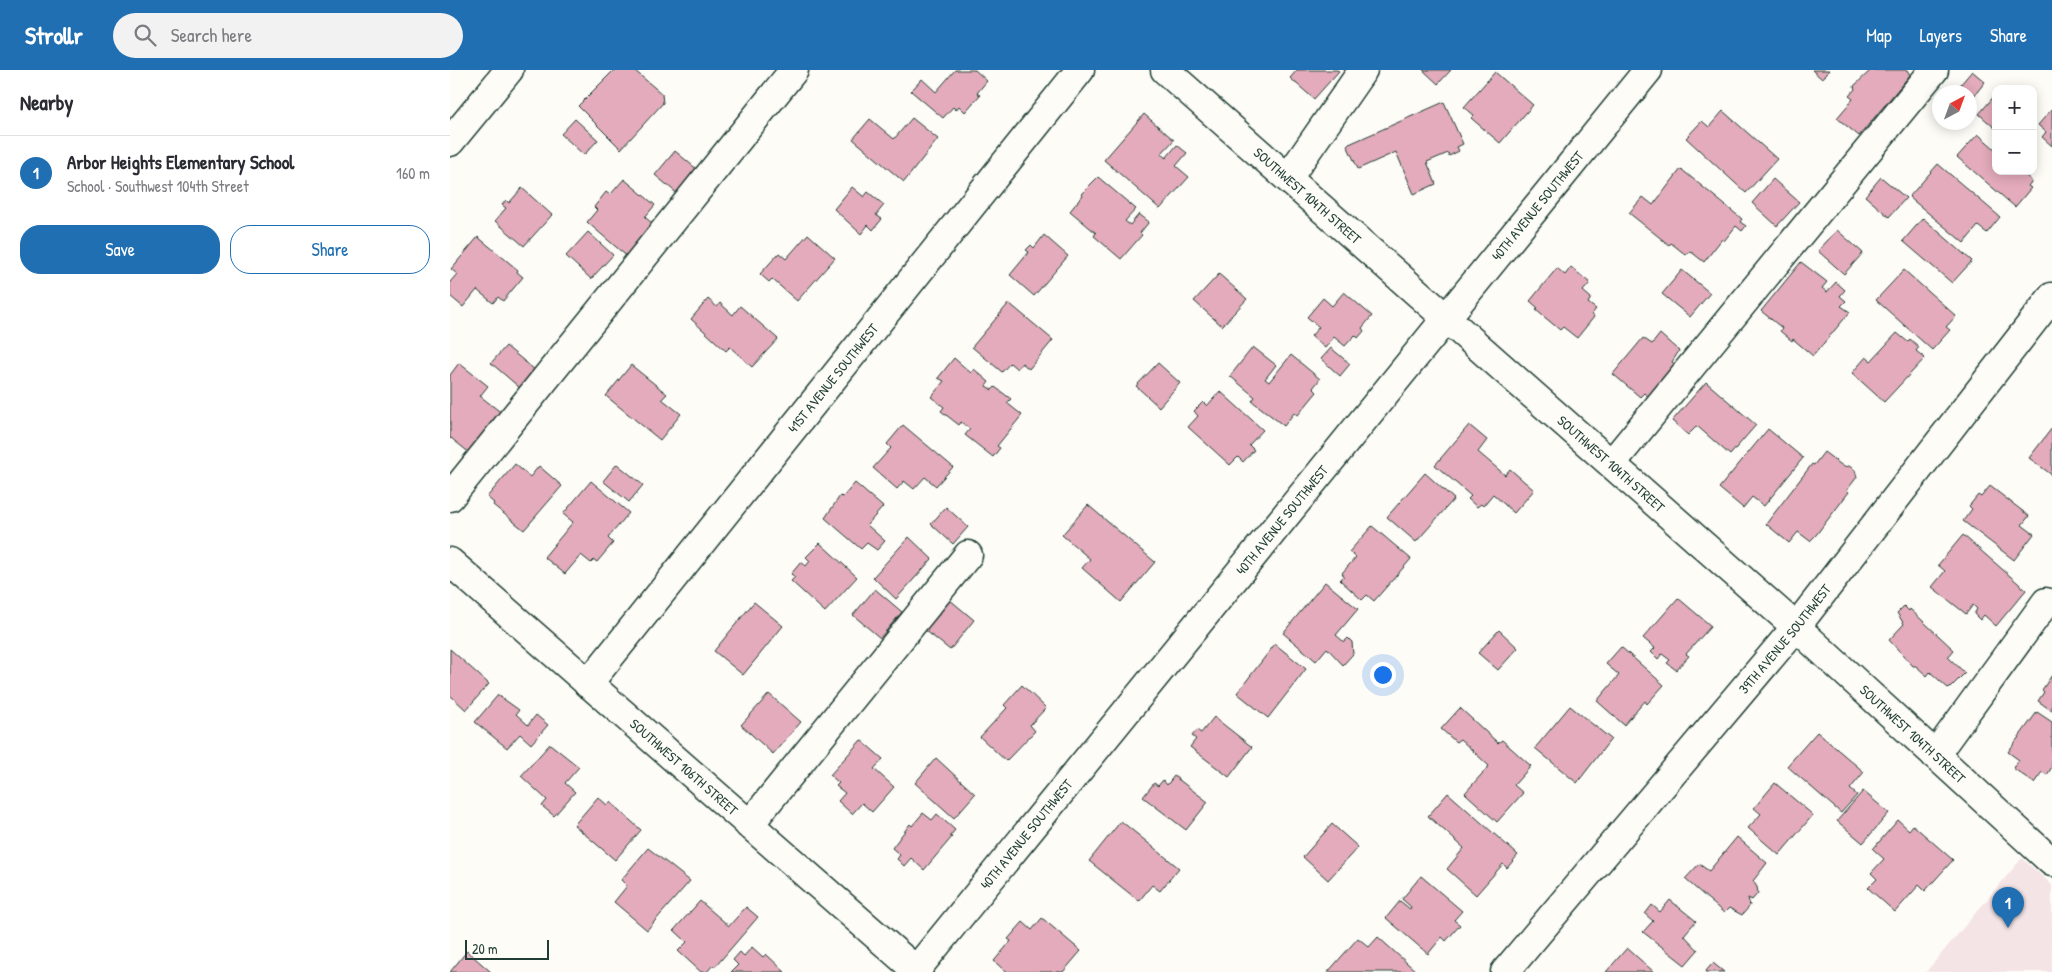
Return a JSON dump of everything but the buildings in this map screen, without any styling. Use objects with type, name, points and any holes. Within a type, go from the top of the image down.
[{"type":"street","points":[[450,142],[509,70]]},
{"type":"street","points":[[450,497],[794,70]]},
{"type":"street","name":"41ST AVENUE SOUTHWEST","points":[[588,684],[1080,70]]},
{"type":"street","name":"SOUTHWEST 104TH STREET","points":[[1165,70],[1796,627],[2052,862]]},
{"type":"street","points":[[1288,178],[1363,70]]},
{"type":"street","name":"40TH AVENUE SOUTHWEST","points":[[917,971],[1648,70]]},
{"type":"street","points":[[1612,463],[1934,70]]},
{"type":"street","name":"39TH AVENUE SOUTHWEST","points":[[1509,971],[1796,627],[2052,297]]},
{"type":"street","points":[[749,825],[968,555]]},
{"type":"street","name":"SOUTHWEST 106TH STREET","points":[[450,562],[917,971]]},
{"type":"street","points":[[1935,755],[2046,602]]},
{"type":"shaded area","points":[[2022,858],[2052,885],[2052,972],[1926,972]]},
{"type":"place","name":"Arbor Heights Elementary School","points":[[2008,928]]}]
